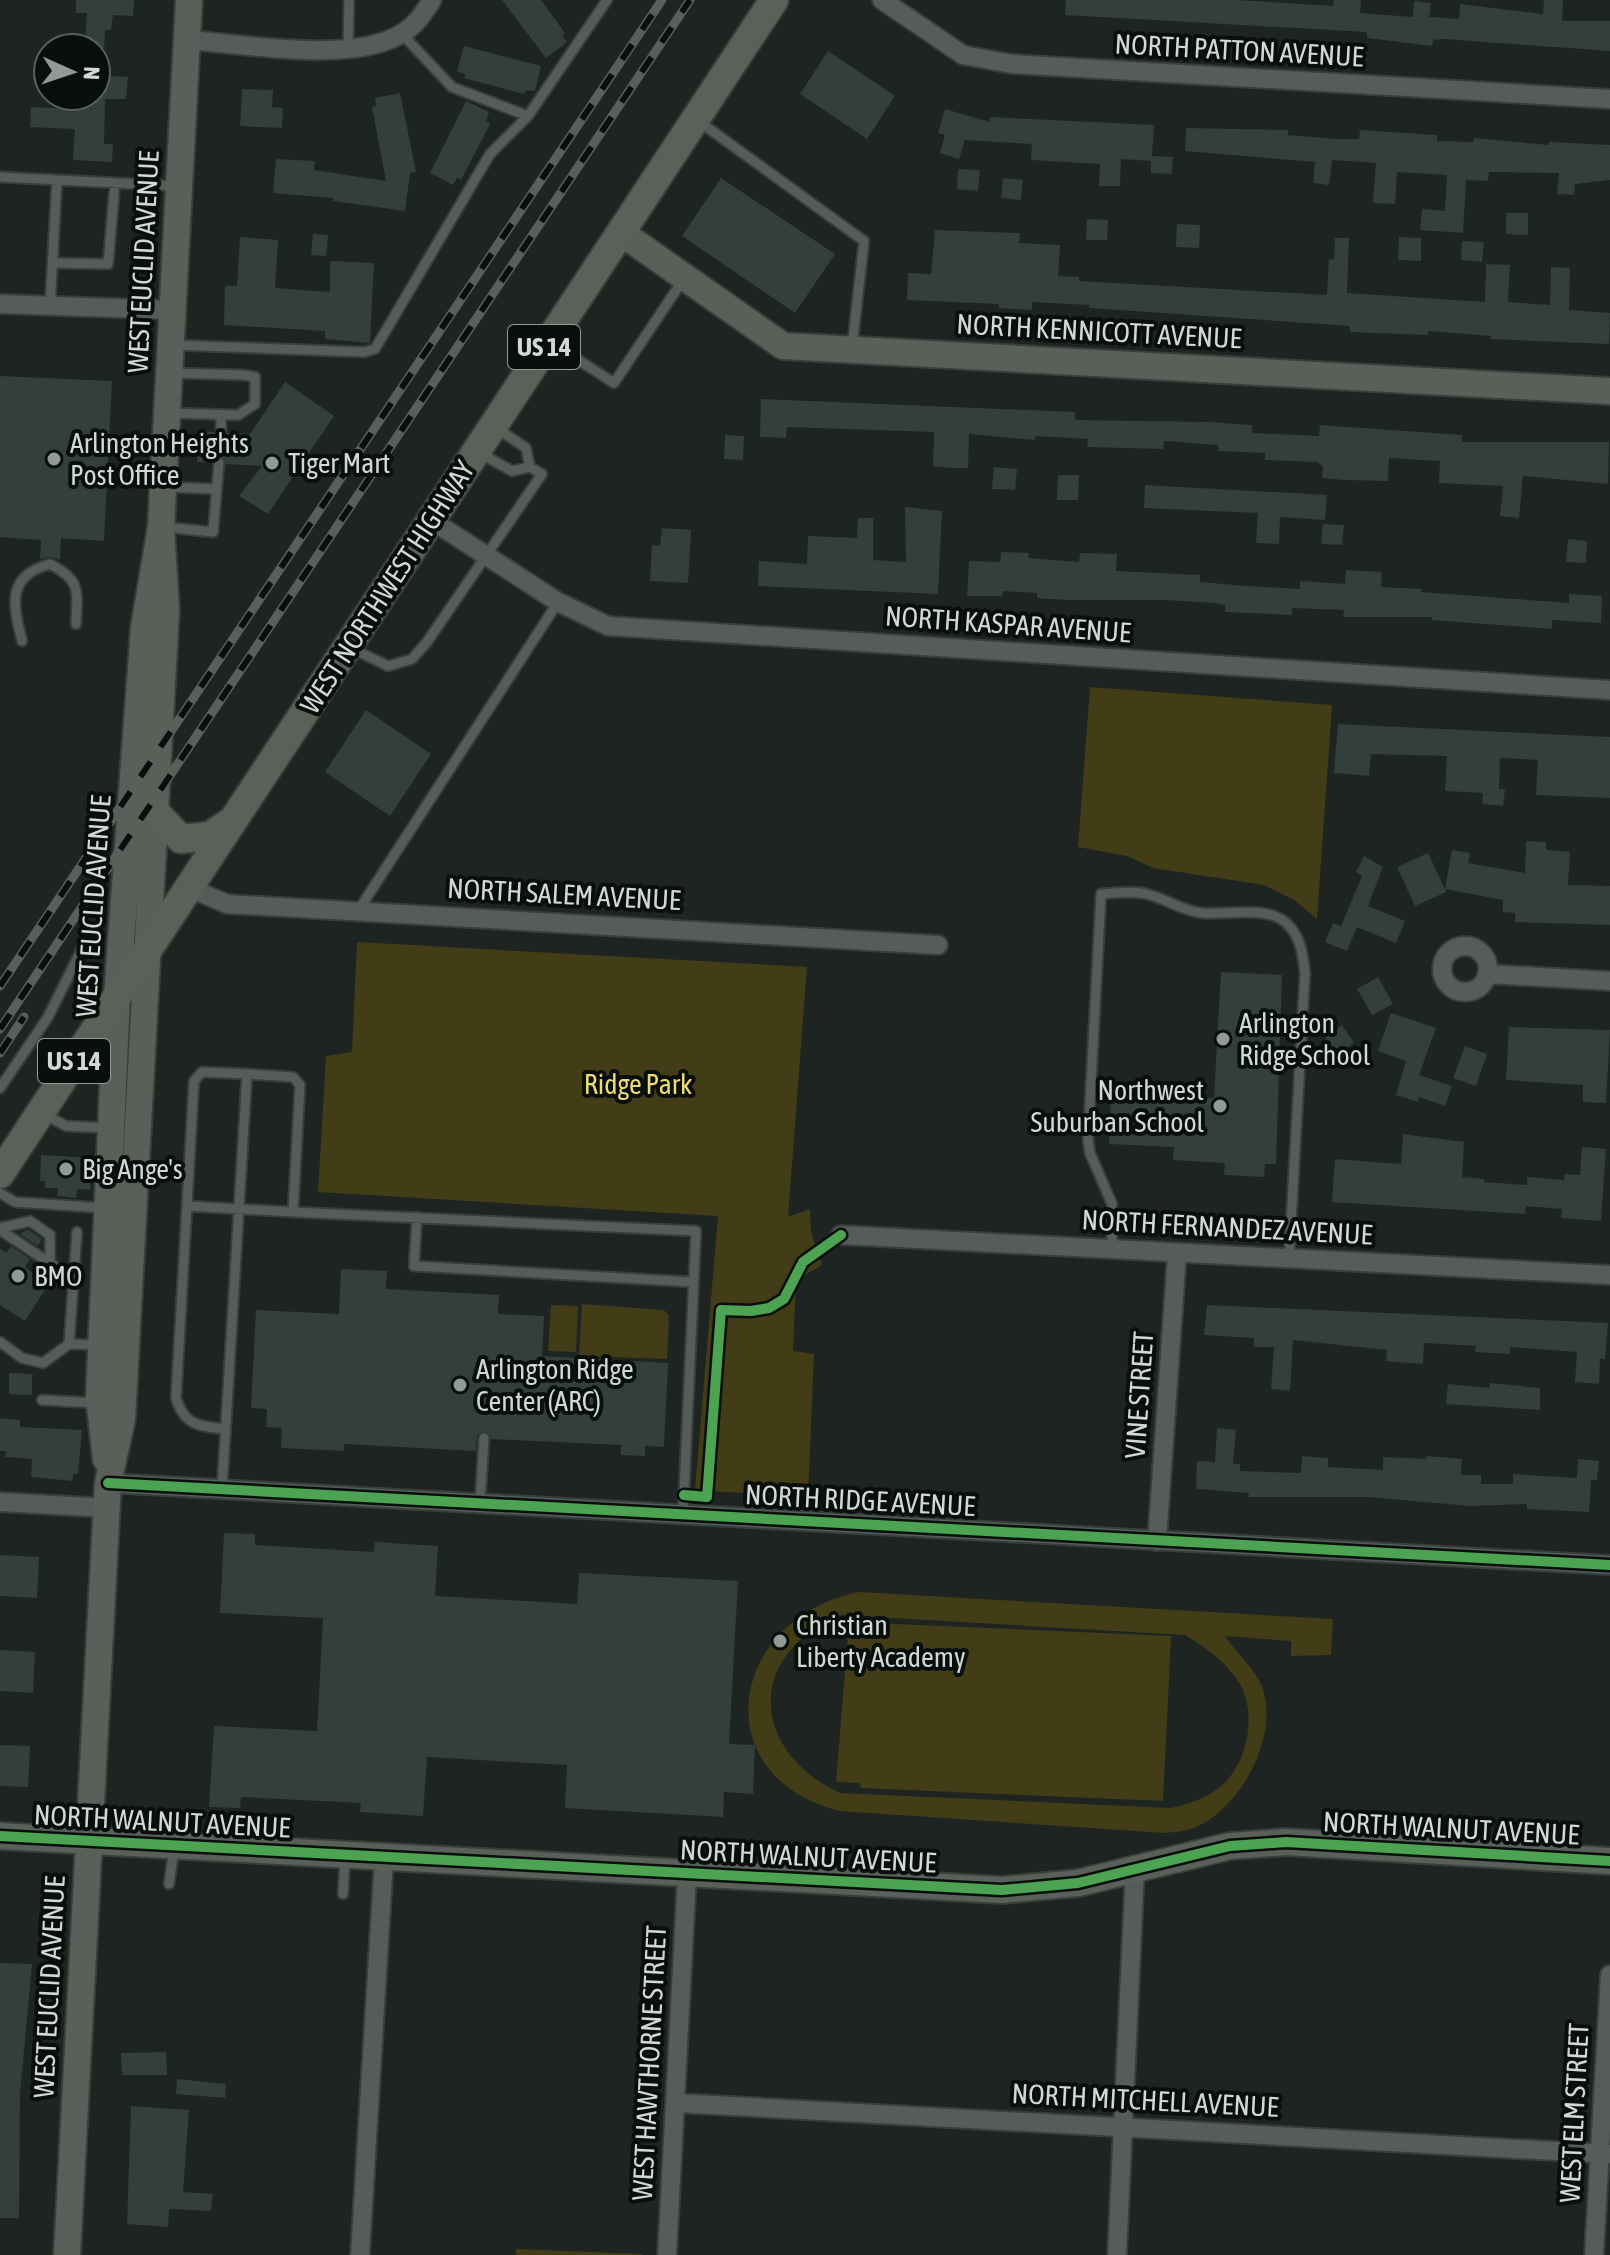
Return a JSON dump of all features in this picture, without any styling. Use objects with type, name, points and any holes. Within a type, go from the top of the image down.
[{"type":"main road","name":"WEST NORTHWEST HIGHWAY","points":[[0,1174],[774,0]]},
{"type":"main road","points":[[154,811],[181,839],[210,836],[236,818]]},
{"type":"street","name":"WEST EUCLID AVENUE","points":[[67,2255],[108,1495],[122,1419],[148,948],[166,610],[161,527],[189,0]]},
{"type":"street","points":[[187,40],[348,51],[402,34],[416,23],[432,0]]},
{"type":"street","name":"NORTH PATTON AVENUE","points":[[882,0],[963,55],[1012,64],[1610,99]]},
{"type":"street","name":"NORTH KENNICOTT AVENUE","points":[[620,232],[783,346],[1610,391]]},
{"type":"street","points":[[0,304],[172,310]]},
{"type":"street","name":"NORTH KASPAR AVENUE","points":[[431,520],[558,602],[608,626],[1610,690]]},
{"type":"street","name":"WEST EUCLID AVENUE","points":[[108,1495],[100,1403],[117,996],[144,628],[161,527]]},
{"type":"street","name":"NORTH SALEM AVENUE","points":[[190,888],[227,904],[938,945]]},
{"type":"street","points":[[1487,974],[1610,981]]},
{"type":"street","name":"NORTH FERNANDEZ AVENUE","points":[[841,1235],[1610,1275]]},
{"type":"street","name":"VINE STREET","points":[[1157,1541],[1177,1253]]},
{"type":"street","name":"NORTH RIDGE AVENUE","points":[[0,1502],[222,1489],[1610,1565]]},
{"type":"street","name":"NORTH WALNUT AVENUE","points":[[0,1836],[1002,1890],[1078,1883],[1230,1846],[1286,1842],[1610,1861]]},
{"type":"street","points":[[360,2255],[384,1858]]},
{"type":"street","points":[[1117,2255],[1135,1868]]},
{"type":"street","name":"WEST HAWTHORNE STREET","points":[[667,2255],[687,1874]]},
{"type":"street","name":"WEST ELM STREET","points":[[1594,2255],[1605,2154],[1610,1975]]},
{"type":"street","name":"NORTH MITCHELL AVENUE","points":[[676,2103],[1605,2154]]},
{"type":"lane","points":[[348,51],[349,0]]},
{"type":"lane","points":[[170,345],[364,352],[375,349],[490,154],[528,116],[607,0]]},
{"type":"lane","points":[[402,34],[452,87],[528,116]]},
{"type":"lane","points":[[694,118],[864,241],[852,350]]},
{"type":"lane","points":[[0,177],[179,186]]},
{"type":"lane","points":[[50,307],[57,180]]},
{"type":"lane","points":[[53,263],[108,264],[115,183]]},
{"type":"lane","points":[[549,340],[614,383],[685,277]]},
{"type":"lane","points":[[167,413],[221,415],[248,411],[255,404],[258,386],[255,377],[169,373]]},
{"type":"lane","points":[[221,415],[221,432]]},
{"type":"lane","points":[[494,425],[526,448],[530,467]]},
{"type":"lane","points":[[348,647],[388,666],[412,659],[542,474],[530,467],[512,471],[477,451]]},
{"type":"lane","points":[[161,527],[213,532],[219,463]]},
{"type":"lane","points":[[163,486],[216,489]]},
{"type":"lane","points":[[22,641],[15,612],[18,581],[29,570],[50,564],[70,575],[77,590],[76,624]]},
{"type":"lane","points":[[358,911],[558,602]]},
{"type":"lane","points":[[1112,1249],[1112,1204],[1090,1153],[1089,1081],[1101,894],[1131,892],[1149,894],[1185,910],[1269,915],[1290,927],[1303,950],[1305,973],[1289,1258]]},
{"type":"lane","points":[[0,1088],[48,1017],[93,927]]},
{"type":"lane","points":[[225,1429],[194,1425],[182,1416],[176,1398],[194,1081],[202,1072],[293,1077],[300,1085],[293,1212]]},
{"type":"lane","points":[[222,1489],[242,1208],[247,1074]]},
{"type":"lane","points":[[41,1112],[66,1126],[111,1128]]},
{"type":"lane","points":[[0,1193],[15,1202],[108,1208]]},
{"type":"lane","points":[[187,1206],[696,1231],[683,1514]]},
{"type":"lane","points":[[417,1217],[414,1266],[693,1282]]},
{"type":"lane","points":[[0,1229],[30,1221],[50,1235],[50,1263]]},
{"type":"lane","points":[[0,1229],[74,1279]]},
{"type":"lane","points":[[69,1344],[77,1232]]},
{"type":"lane","points":[[0,1342],[22,1358],[43,1363],[69,1344],[102,1345]]},
{"type":"lane","points":[[42,1400],[100,1403]]},
{"type":"lane","points":[[480,1503],[484,1438]]},
{"type":"lane","points":[[169,1884],[175,1845]]},
{"type":"lane","points":[[343,1894],[346,1856]]},
{"type":"green space","points":[[1090,687],[1332,705],[1317,919],[1294,900],[1264,885],[1153,868],[1127,856],[1078,847]]},
{"type":"green space","name":"Ridge Park","points":[[357,942],[807,967],[788,1217],[810,1209],[811,1232],[822,1265],[796,1280],[793,1351],[814,1354],[808,1497],[695,1490],[718,1216],[318,1192],[326,1056],[352,1052]]},
{"type":"green space","points":[[582,1304],[664,1310],[669,1316],[667,1359],[579,1356]]},
{"type":"green space","points":[[551,1305],[578,1306],[576,1352],[548,1351]]},
{"type":"green space","points":[[858,1592],[1333,1619],[1331,1655],[1291,1656],[1291,1641],[1225,1636],[1259,1680],[1265,1699],[1266,1720],[1262,1742],[1243,1784],[1213,1817],[1192,1828],[1165,1833],[840,1811],[797,1793],[767,1767],[752,1735],[749,1700],[759,1665],[781,1633],[814,1608]],"holes":[[[841,1615],[1185,1635],[1216,1656],[1235,1676],[1245,1697],[1248,1726],[1242,1756],[1227,1781],[1205,1796],[1171,1808],[840,1793],[810,1775],[788,1753],[775,1728],[771,1702],[775,1677],[788,1653],[810,1632]]]},
{"type":"green space","points":[[849,1622],[1171,1636],[1163,1801],[861,1788],[860,1783],[836,1782]]},
{"type":"green space","points":[[516,2249],[642,2254],[642,2255],[516,2255]]},
{"type":"building","points":[[76,0],[134,0],[133,16],[113,15],[111,30],[105,32],[85,32],[87,13],[76,13]]},
{"type":"building","points":[[502,0],[541,0],[565,33],[562,35],[567,42],[546,58]]},
{"type":"building","points":[[1066,0],[1237,0],[1333,6],[1334,0],[1361,0],[1360,13],[1413,17],[1414,1],[1431,3],[1429,17],[1459,19],[1460,4],[1543,14],[1544,0],[1563,0],[1562,21],[1610,21],[1610,51],[1444,39],[1433,40],[1432,46],[1367,38],[1367,32],[1065,15]]},
{"type":"building","points":[[464,46],[541,66],[535,91],[526,90],[524,94],[464,78],[465,74],[457,71]]},
{"type":"building","points":[[828,51],[895,96],[867,139],[800,94]]},
{"type":"building","points":[[112,76],[128,77],[126,99],[112,99]]},
{"type":"building","points":[[242,89],[273,90],[272,107],[283,108],[282,128],[240,126]]},
{"type":"building","points":[[400,93],[416,172],[410,173],[405,211],[333,201],[333,198],[273,193],[276,159],[315,161],[314,170],[386,181],[372,107],[376,106],[375,98]]},
{"type":"building","points":[[466,101],[489,112],[486,121],[490,124],[461,180],[457,178],[453,185],[430,173]]},
{"type":"building","points":[[31,107],[32,112],[105,112],[104,144],[113,144],[112,162],[73,160],[75,129],[30,127]]},
{"type":"building","points":[[945,109],[990,122],[990,117],[1154,125],[1152,156],[1173,157],[1172,174],[1151,173],[1151,161],[1121,159],[1120,186],[1099,186],[1100,164],[1031,160],[1032,144],[965,140],[959,159],[940,153],[945,135],[938,133]]},
{"type":"building","points":[[1186,128],[1288,130],[1288,135],[1337,139],[1359,139],[1360,130],[1437,135],[1437,141],[1473,142],[1474,138],[1549,145],[1549,142],[1610,145],[1610,180],[1575,184],[1574,195],[1557,194],[1559,173],[1489,172],[1488,181],[1466,180],[1463,233],[1420,230],[1422,209],[1445,211],[1447,175],[1397,172],[1395,204],[1373,203],[1376,163],[1332,160],[1329,185],[1313,183],[1315,162],[1185,151]]},
{"type":"building","points":[[958,169],[980,170],[978,191],[957,189]]},
{"type":"building","points":[[721,178],[835,254],[795,313],[682,236]]},
{"type":"building","points":[[1003,178],[1023,180],[1021,200],[1001,198]]},
{"type":"building","points":[[1506,213],[1528,213],[1528,235],[1506,234]]},
{"type":"building","points":[[1087,219],[1108,220],[1107,240],[1086,240]]},
{"type":"building","points":[[1177,224],[1200,225],[1199,248],[1176,247]]},
{"type":"building","points":[[935,230],[1020,233],[1019,243],[1060,245],[1058,276],[1079,277],[1079,281],[1327,295],[1329,259],[1334,260],[1335,238],[1349,238],[1347,293],[1485,302],[1486,264],[1510,265],[1508,302],[1550,305],[1551,267],[1570,268],[1569,310],[1610,313],[1609,344],[1491,339],[1491,336],[1428,331],[1428,335],[1350,332],[1350,326],[1089,308],[1089,305],[1032,302],[1032,310],[999,308],[999,304],[907,300],[908,273],[931,274]]},
{"type":"building","points":[[313,234],[328,235],[326,256],[311,255]]},
{"type":"building","points":[[240,237],[278,240],[275,288],[330,292],[330,261],[374,263],[370,343],[325,339],[325,331],[224,325],[225,286],[237,286]]},
{"type":"building","points":[[1399,237],[1421,238],[1421,261],[1398,260]]},
{"type":"building","points":[[1462,241],[1484,242],[1482,262],[1461,260]]},
{"type":"building","name":"Arlington Heights Post Office","points":[[0,376],[112,381],[104,541],[61,538],[60,560],[50,557],[40,559],[41,540],[0,537]]},
{"type":"building","points":[[285,382],[334,416],[268,514],[239,496],[262,466],[226,464],[219,456],[211,463],[197,462],[199,431],[214,432],[220,439],[228,433],[250,434]]},
{"type":"building","points":[[761,399],[1075,412],[1075,420],[1252,425],[1252,433],[1319,436],[1320,425],[1462,435],[1462,442],[1609,442],[1608,484],[1523,476],[1519,518],[1500,516],[1503,486],[1439,483],[1440,461],[1389,458],[1388,481],[1343,480],[1322,478],[1323,466],[1317,462],[1265,460],[1265,453],[1218,451],[1218,445],[1164,441],[1163,449],[1087,447],[1088,439],[1035,436],[1035,440],[969,434],[968,468],[950,468],[933,466],[934,432],[787,427],[786,438],[760,437]]},
{"type":"building","points":[[725,435],[744,436],[743,460],[724,459]]},
{"type":"building","points":[[994,467],[1017,469],[1015,490],[992,489]]},
{"type":"building","points":[[1058,475],[1079,475],[1078,500],[1057,500]]},
{"type":"building","points":[[1145,485],[1327,495],[1325,520],[1280,517],[1279,544],[1256,543],[1258,513],[1144,508]]},
{"type":"building","points":[[905,507],[942,511],[938,594],[758,586],[759,561],[807,564],[808,536],[857,538],[858,518],[873,518],[873,560],[906,562]]},
{"type":"building","points":[[1323,524],[1344,525],[1342,545],[1321,544]]},
{"type":"building","points":[[662,528],[691,530],[688,583],[650,581],[652,545],[660,546]]},
{"type":"building","points":[[1568,539],[1587,541],[1586,563],[1566,562]]},
{"type":"building","points":[[1001,552],[1029,553],[1028,558],[1079,562],[1080,553],[1117,554],[1116,571],[1200,575],[1200,582],[1247,586],[1300,589],[1300,581],[1345,584],[1346,570],[1382,572],[1381,587],[1421,589],[1421,592],[1569,603],[1569,594],[1602,596],[1601,623],[1552,620],[1552,629],[1432,620],[1432,617],[1343,617],[1344,610],[1292,608],[1292,615],[1225,612],[1225,605],[1166,600],[1066,600],[1037,598],[1037,593],[1003,591],[1002,596],[967,596],[969,561],[1000,562]]},
{"type":"building","points":[[366,710],[431,754],[390,816],[325,772]]},
{"type":"building","points":[[1338,724],[1610,737],[1610,798],[1536,795],[1538,760],[1500,758],[1499,789],[1505,789],[1503,806],[1482,804],[1483,793],[1445,791],[1447,756],[1371,754],[1369,776],[1334,773]]},
{"type":"building","points":[[1526,841],[1546,842],[1546,850],[1570,852],[1568,885],[1610,886],[1610,925],[1515,922],[1515,913],[1503,912],[1503,900],[1445,889],[1452,850],[1470,853],[1468,863],[1525,873]]},
{"type":"building","points":[[1428,853],[1446,892],[1415,906],[1397,867]]},
{"type":"building","points":[[1364,856],[1383,867],[1368,906],[1405,921],[1396,943],[1357,927],[1347,951],[1325,942],[1333,923],[1341,926],[1362,876],[1356,872]]},
{"type":"building","points":[[1221,972],[1282,975],[1276,1164],[1265,1164],[1264,1177],[1224,1175],[1225,1163],[1173,1160],[1174,1147],[1109,1144],[1111,1093],[1214,1098]]},
{"type":"building","points":[[1378,977],[1393,1004],[1372,1015],[1357,989]]},
{"type":"building","points":[[1391,1013],[1436,1028],[1419,1075],[1452,1086],[1445,1106],[1419,1097],[1418,1102],[1396,1095],[1406,1061],[1378,1051]]},
{"type":"building","points":[[1342,1025],[1354,1043],[1337,1055],[1325,1037]]},
{"type":"building","points":[[1509,1027],[1610,1030],[1606,1103],[1583,1102],[1583,1085],[1506,1080]]},
{"type":"building","points":[[1465,1046],[1487,1054],[1476,1086],[1453,1078]]},
{"type":"building","points":[[1403,1134],[1464,1142],[1462,1177],[1484,1179],[1484,1182],[1527,1185],[1527,1177],[1564,1180],[1565,1174],[1580,1175],[1582,1147],[1606,1149],[1601,1221],[1561,1218],[1562,1209],[1526,1206],[1525,1214],[1332,1202],[1335,1159],[1401,1164]]},
{"type":"building","name":"Big Ange's","points":[[41,1155],[92,1158],[90,1190],[77,1189],[76,1198],[57,1196],[58,1188],[45,1188],[45,1181],[40,1181]]},
{"type":"building","points":[[28,1229],[42,1239],[38,1246],[20,1234]]},
{"type":"building","name":"BMO","points":[[11,1246],[30,1259],[25,1267],[48,1285],[25,1321],[0,1305],[0,1249],[6,1253]]},
{"type":"building","name":"Arlington Ridge Center (ARC)","points":[[341,1269],[387,1271],[386,1289],[499,1295],[498,1314],[544,1316],[542,1356],[668,1363],[664,1447],[645,1446],[645,1456],[621,1455],[621,1445],[491,1439],[484,1431],[477,1435],[476,1451],[344,1444],[344,1451],[281,1448],[282,1428],[266,1427],[267,1409],[251,1408],[256,1310],[339,1314]]},
{"type":"building","points":[[1207,1305],[1608,1323],[1605,1359],[1600,1359],[1599,1384],[1575,1382],[1577,1352],[1510,1347],[1510,1354],[1475,1352],[1476,1346],[1424,1343],[1423,1364],[1386,1361],[1387,1350],[1293,1340],[1290,1391],[1271,1389],[1274,1347],[1254,1347],[1254,1338],[1204,1335]]},
{"type":"building","points":[[9,1373],[32,1374],[32,1395],[9,1394]]},
{"type":"building","points":[[1490,1383],[1540,1388],[1540,1410],[1446,1404],[1448,1384],[1489,1388]]},
{"type":"building","points":[[0,1418],[20,1420],[20,1427],[82,1430],[78,1474],[73,1474],[73,1481],[31,1477],[32,1459],[5,1457],[6,1451],[0,1451]]},
{"type":"building","points":[[1217,1428],[1236,1430],[1233,1464],[1240,1464],[1240,1471],[1301,1473],[1302,1456],[1328,1458],[1328,1467],[1383,1470],[1383,1457],[1426,1459],[1426,1456],[1462,1459],[1461,1475],[1481,1475],[1481,1484],[1513,1484],[1513,1474],[1577,1478],[1578,1459],[1599,1461],[1597,1480],[1591,1480],[1589,1512],[1527,1509],[1527,1504],[1470,1506],[1367,1497],[1248,1497],[1249,1493],[1196,1489],[1197,1461],[1215,1462]]},
{"type":"building","points":[[224,1533],[255,1534],[255,1545],[374,1552],[375,1542],[438,1546],[435,1596],[577,1604],[579,1573],[738,1581],[729,1744],[755,1745],[753,1794],[724,1792],[723,1817],[565,1808],[567,1765],[427,1757],[423,1816],[360,1812],[361,1803],[241,1797],[240,1808],[209,1807],[214,1726],[317,1731],[323,1618],[220,1613]]},
{"type":"building","points":[[0,1555],[39,1557],[37,1598],[0,1596]]},
{"type":"building","points":[[0,1650],[35,1652],[33,1693],[0,1691]]},
{"type":"building","points":[[0,1745],[30,1746],[28,1787],[0,1786]]},
{"type":"building","points":[[0,1963],[32,1964],[20,2094],[19,2218],[0,2218]]},
{"type":"building","points":[[166,2052],[167,2075],[122,2075],[121,2053]]},
{"type":"building","points":[[177,2079],[226,2084],[225,2098],[176,2094]]},
{"type":"building","points":[[131,2106],[189,2110],[183,2192],[213,2194],[211,2211],[169,2209],[168,2227],[127,2224]]},
{"type":"railway","points":[[0,986],[662,0]]},
{"type":"railway","points":[[0,1029],[690,0]]},
{"type":"railway","points":[[0,1053],[24,1017]]},
{"type":"cycle path","points":[[684,1495],[707,1497],[721,1310],[769,1308],[784,1299],[803,1262],[841,1235]]},
{"type":"cycle path","points":[[108,1483],[1610,1565]]},
{"type":"cycle path","points":[[0,1836],[1002,1890],[1078,1883],[1230,1846],[1286,1842],[1610,1861]]},
{"type":"place","name":"Arlington Heights Post Office","points":[[54,459]]},
{"type":"place","name":"Tiger Mart","points":[[272,463]]},
{"type":"place","name":"Arlington Ridge School","points":[[1223,1039]]},
{"type":"place","name":"Northwest Suburban School","points":[[1220,1106]]},
{"type":"place","name":"Big Ange's","points":[[66,1169]]},
{"type":"place","name":"BMO","points":[[18,1276]]},
{"type":"place","name":"Arlington Ridge Center (ARC)","points":[[460,1385]]},
{"type":"place","name":"Christian Liberty Academy","points":[[780,1641]]}]
